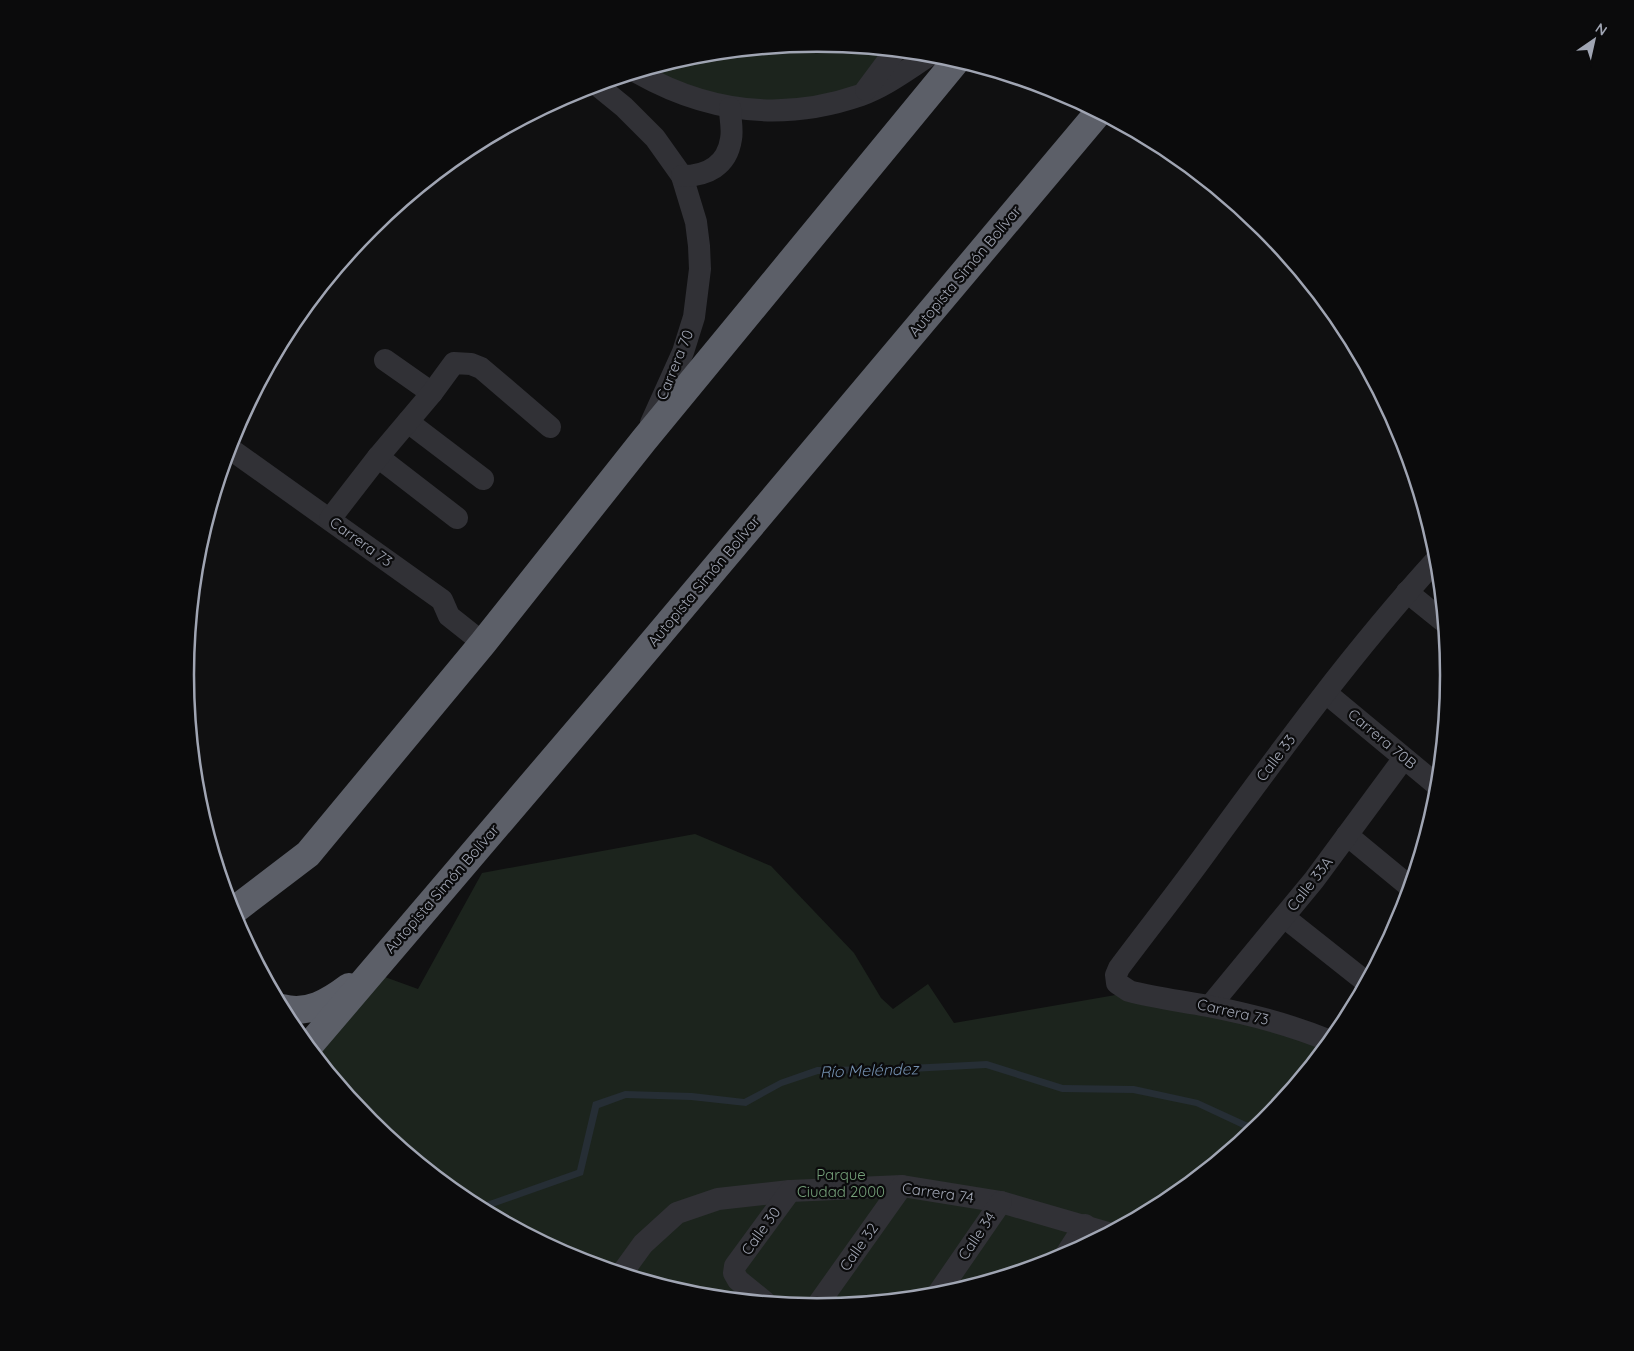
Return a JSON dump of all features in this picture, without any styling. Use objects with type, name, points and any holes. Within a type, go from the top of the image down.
[{"type":"highway","points":[[242,916],[248,907],[308,854],[484,643],[644,440],[951,67]]},
{"type":"highway","name":"Autopista Simón Bolívar","points":[[313,1041],[620,681],[1094,118]]},
{"type":"highway","points":[[238,907],[290,869]]},
{"type":"highway","points":[[292,1011],[312,1009],[330,1000],[371,972]]},
{"type":"street","points":[[862,94],[890,57]]},
{"type":"street","points":[[646,77],[668,89],[702,101],[730,108],[774,111],[818,107],[862,94],[889,81],[920,61]]},
{"type":"street","name":"Carrera 70","points":[[604,91],[624,107],[655,138],[682,176],[690,198],[698,238],[700,269],[694,317],[683,352],[644,440]]},
{"type":"street","points":[[682,176],[696,176],[710,171],[721,163],[728,151],[732,138],[730,108]]},
{"type":"street","points":[[385,360],[432,394]]},
{"type":"street","points":[[330,520],[378,457],[432,394],[454,363],[471,364],[481,368],[550,427]]},
{"type":"street","points":[[408,422],[482,479]]},
{"type":"street","name":"Carrera 73","points":[[235,452],[442,600],[449,616],[484,643]]},
{"type":"street","points":[[378,457],[457,518]]},
{"type":"street","name":"Calle 33","points":[[1133,992],[1120,986],[1116,979],[1117,972],[1123,963],[1362,645],[1430,566]]},
{"type":"street","points":[[1407,592],[1437,616]]},
{"type":"street","name":"Carrera 70B","points":[[1326,693],[1431,780]]},
{"type":"street","name":"Calle 33A","points":[[1210,1006],[1284,917],[1404,758]]},
{"type":"street","points":[[1347,835],[1405,883]]},
{"type":"street","points":[[1284,917],[1362,978]]},
{"type":"street","name":"Carrera 73","points":[[1133,992],[1210,1006],[1292,1026],[1323,1038]]},
{"type":"street","name":"Carrera 74","points":[[626,1268],[643,1244],[677,1213],[718,1199],[790,1191],[902,1186],[1001,1202],[1100,1230]]},
{"type":"street","name":"Calle 32","points":[[822,1298],[902,1186]]},
{"type":"street","name":"Calle 30","points":[[757,1295],[738,1280],[734,1273],[736,1266],[790,1191]]},
{"type":"street","name":"Calle 34","points":[[943,1286],[1001,1202]]},
{"type":"street","points":[[1074,1243],[1085,1225]]},
{"type":"green space","points":[[817,52],[890,57],[862,94],[774,111],[649,76],[695,64],[776,54]]},
{"type":"green space","name":"Parque Ciudad 2000","points":[[695,834],[771,866],[854,953],[881,998],[893,1009],[928,984],[954,1023],[1133,992],[1323,1039],[1258,1116],[1196,1170],[1163,1194],[1128,1215],[1093,1234],[1055,1251],[1017,1265],[939,1287],[858,1297],[776,1297],[695,1287],[617,1265],[579,1251],[505,1215],[471,1194],[406,1144],[376,1116],[313,1041],[371,972],[418,989],[482,873]]},
{"type":"water","name":"Río Meléndez","points":[[987,1061],[1063,1085],[1134,1086],[1198,1100],[1251,1123],[1244,1129],[1196,1106],[1133,1093],[1062,1092],[986,1068],[892,1073],[818,1074],[782,1086],[746,1106],[691,1100],[626,1098],[599,1108],[583,1175],[492,1207],[485,1203],[577,1170],[593,1102],[625,1091],[692,1093],[744,1099],[780,1080],[817,1067],[891,1066]]}]
